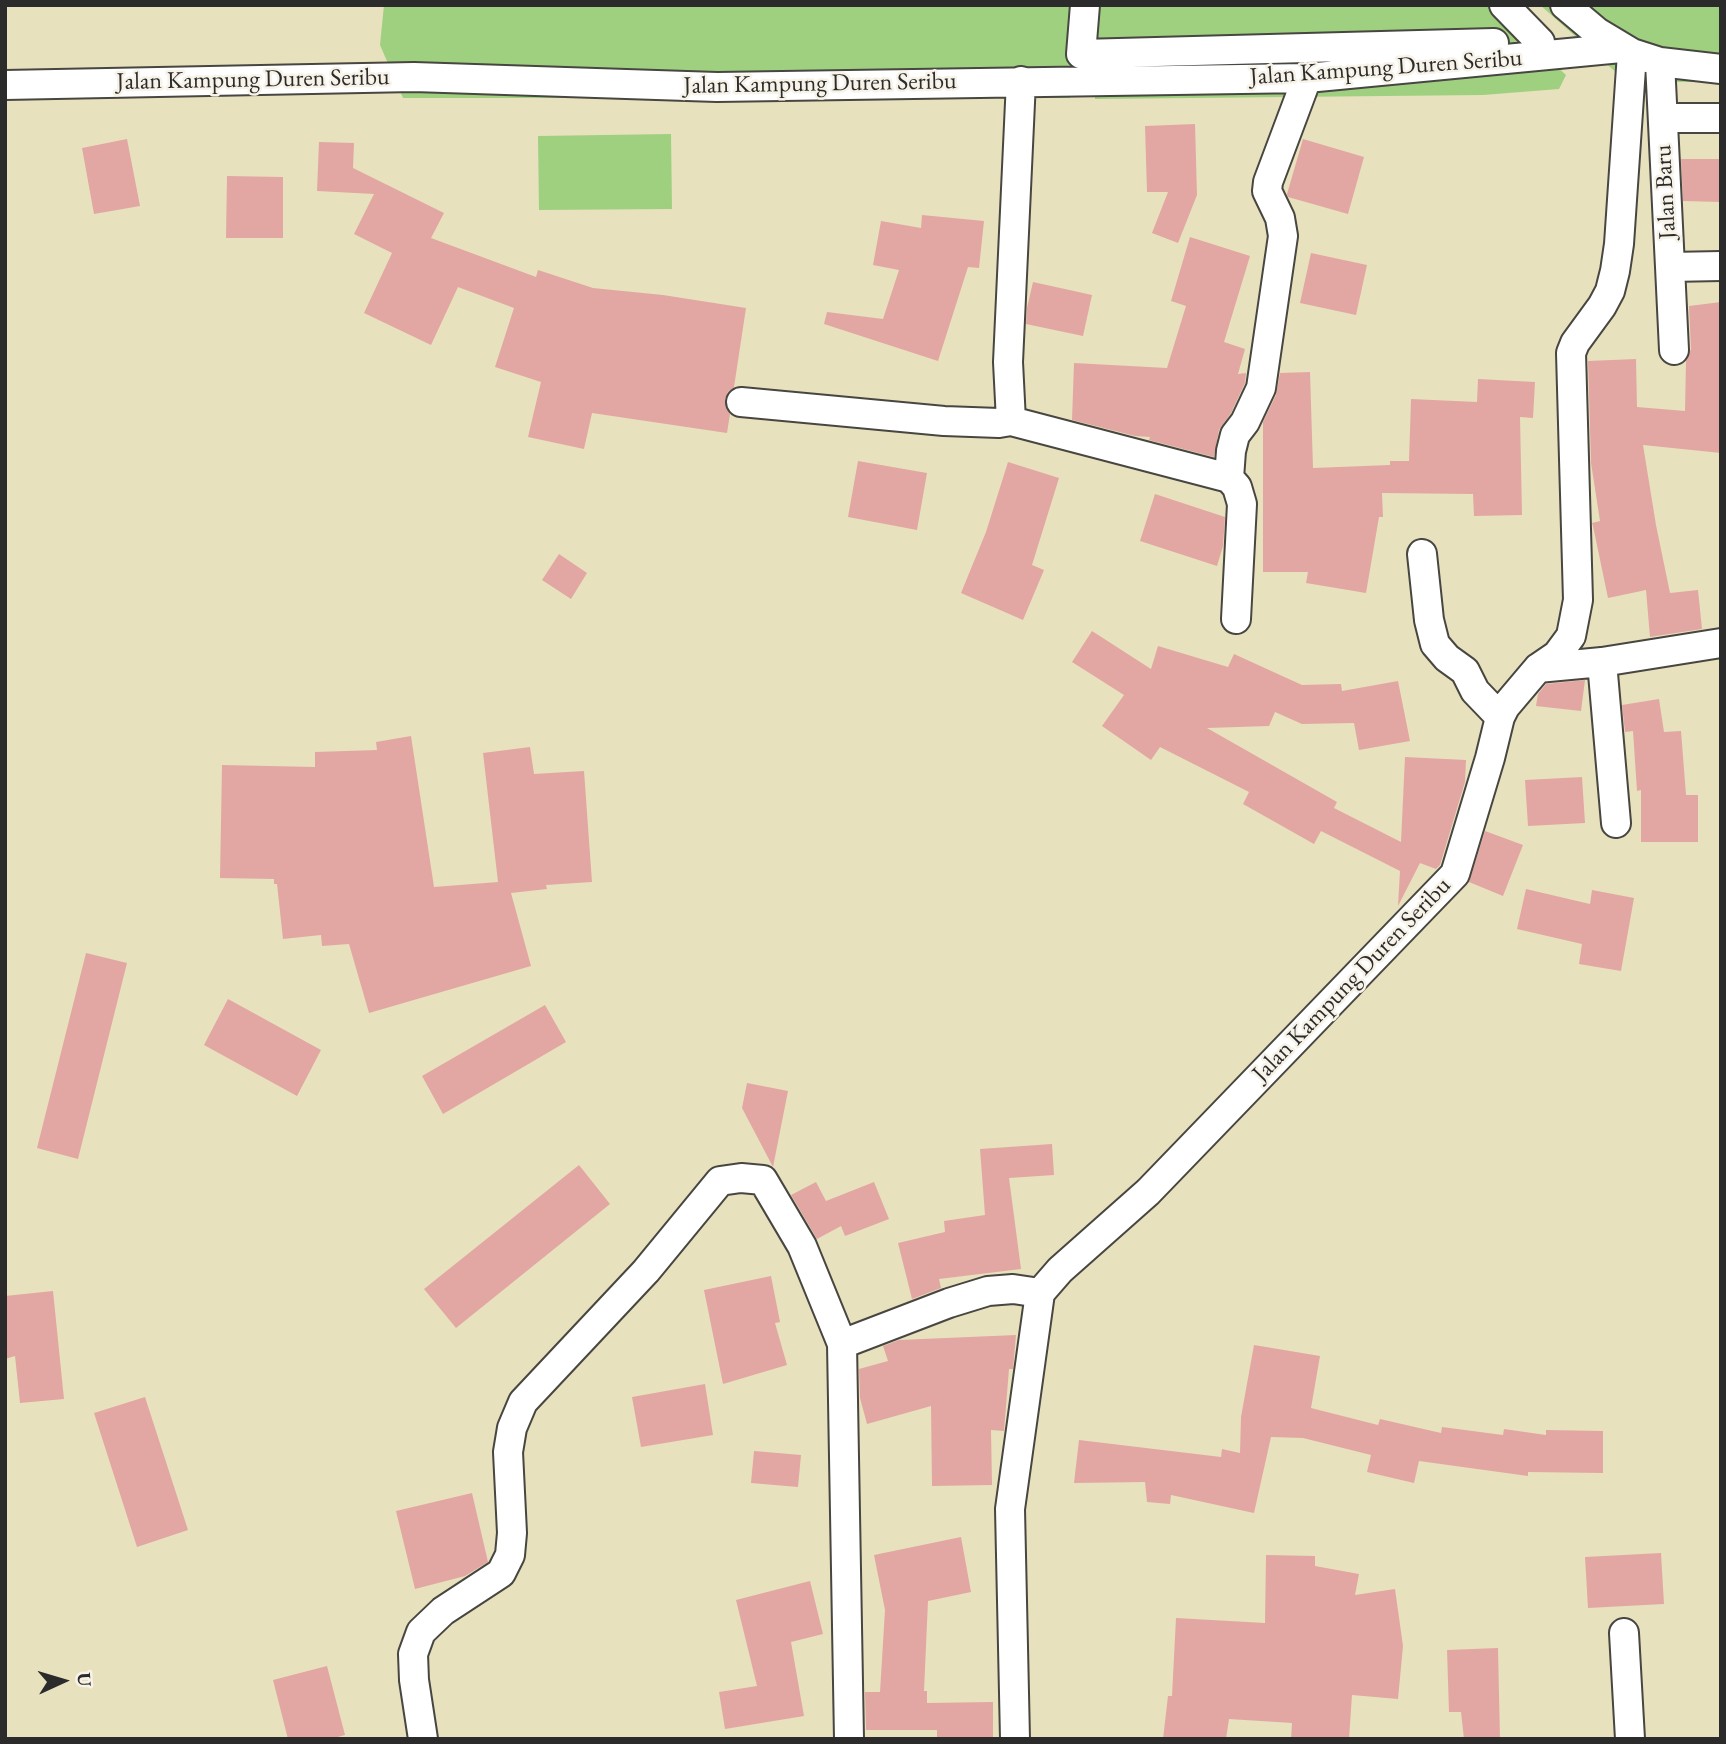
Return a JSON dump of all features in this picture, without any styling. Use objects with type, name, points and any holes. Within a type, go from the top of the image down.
[{"type":"street","points":[[1085,5],[1081,54],[1540,42],[1597,32]]},
{"type":"street","points":[[1503,5],[1540,42]]},
{"type":"street","points":[[1565,5],[1597,32],[1627,51]]},
{"type":"street","name":"Jalan Kampung Duren Seribu","points":[[1040,1293],[1060,1270],[1148,1192],[1455,874],[1505,707],[1538,668],[1557,655],[1571,636],[1577,600],[1572,354],[1574,343],[1610,291],[1615,271],[1619,244],[1627,51]]},
{"type":"street","name":"Jalan Kampung Duren Seribu","points":[[5,85],[414,77],[717,87],[1307,78],[1627,51],[1660,62],[1721,69]]},
{"type":"street","name":"Jalan Baru","points":[[1660,62],[1674,350]]},
{"type":"street","points":[[1229,478],[1235,435],[1245,422],[1262,388],[1283,236],[1280,218],[1267,191],[1268,182],[1307,78]]},
{"type":"street","points":[[1011,421],[1008,362],[1021,81]]},
{"type":"street","name":"Jalan Baru","points":[[1663,118],[1721,118]]},
{"type":"street","name":"Jalan Baru","points":[[1670,267],[1721,266]]},
{"type":"street","points":[[741,402],[944,421],[1011,421],[1229,478],[1237,487],[1242,504],[1236,620]]},
{"type":"street","points":[[1422,554],[1429,620],[1435,644],[1447,658],[1465,671],[1475,691],[1500,718]]},
{"type":"street","points":[[1538,668],[1602,662],[1721,643]]},
{"type":"street","points":[[1602,662],[1616,822]]},
{"type":"street","points":[[423,1739],[413,1654],[421,1632],[443,1611],[501,1573],[510,1555],[512,1533],[508,1499],[508,1452],[512,1427],[523,1402],[646,1271],[720,1181],[741,1178],[763,1180],[802,1247],[842,1344],[849,1739]]},
{"type":"street","points":[[842,1344],[988,1291],[1013,1289],[1040,1293],[1010,1509],[1015,1739]]},
{"type":"street","points":[[1624,1633],[1630,1739]]},
{"type":"green space","points":[[384,5],[1071,5],[1070,98],[403,98],[380,45]]},
{"type":"green space","points":[[1096,5],[1491,5],[1566,75],[1559,89],[1483,95],[1095,99]]},
{"type":"green space","points":[[1540,5],[1721,5],[1721,82],[1627,82]]},
{"type":"green space","points":[[671,134],[672,209],[539,210],[538,136]]},
{"type":"building","points":[[1195,124],[1197,195],[1178,243],[1152,233],[1168,192],[1147,192],[1145,126]]},
{"type":"building","points":[[127,139],[140,206],[94,214],[82,148]]},
{"type":"building","points":[[1303,139],[1364,157],[1348,214],[1288,197]]},
{"type":"building","points":[[319,142],[354,143],[353,168],[444,213],[431,238],[536,277],[538,270],[593,288],[663,295],[746,308],[734,387],[725,400],[730,414],[727,433],[592,413],[584,449],[528,437],[541,382],[495,367],[514,308],[458,287],[431,345],[364,313],[392,253],[354,234],[374,194],[317,191]]},
{"type":"building","points":[[1681,159],[1721,159],[1721,202],[1683,201]]},
{"type":"building","points":[[227,176],[283,177],[283,238],[226,238]]},
{"type":"building","points":[[922,215],[984,221],[979,268],[968,267],[938,361],[824,324],[827,312],[883,319],[899,270],[873,265],[881,221],[921,228]]},
{"type":"building","points":[[1190,237],[1250,256],[1224,342],[1245,349],[1238,374],[1246,373],[1245,383],[1231,413],[1219,430],[1214,457],[1149,440],[1150,437],[1135,436],[1072,420],[1074,363],[1167,368],[1186,306],[1171,301]]},
{"type":"building","points":[[1311,253],[1367,265],[1356,315],[1300,303]]},
{"type":"building","points":[[1033,282],[1092,295],[1083,336],[1026,324]]},
{"type":"building","points":[[1721,302],[1721,453],[1643,445],[1670,593],[1698,590],[1702,629],[1650,637],[1646,590],[1608,598],[1592,523],[1600,521],[1591,463],[1588,361],[1636,359],[1637,407],[1685,411],[1686,361],[1691,349],[1689,306]]},
{"type":"building","points":[[1310,372],[1313,468],[1390,465],[1390,461],[1409,461],[1411,399],[1477,402],[1478,379],[1535,382],[1533,418],[1520,417],[1522,515],[1474,516],[1473,494],[1382,493],[1383,517],[1379,517],[1366,593],[1306,583],[1308,572],[1263,572],[1263,422],[1276,395],[1280,373]]},
{"type":"building","points":[[858,461],[927,473],[917,530],[848,517]]},
{"type":"building","points":[[1008,462],[1059,478],[1032,565],[1044,570],[1023,620],[961,593],[986,532]]},
{"type":"building","points":[[1155,494],[1225,517],[1223,546],[1217,566],[1140,541]]},
{"type":"building","points":[[559,554],[587,573],[571,599],[542,580]]},
{"type":"building","points":[[1092,631],[1151,669],[1158,646],[1228,667],[1234,654],[1302,685],[1341,684],[1342,691],[1398,681],[1410,741],[1359,750],[1354,723],[1302,724],[1275,712],[1269,726],[1207,728],[1337,802],[1334,808],[1401,842],[1405,757],[1466,760],[1465,782],[1440,865],[1436,869],[1420,863],[1398,906],[1400,871],[1321,831],[1314,844],[1243,804],[1249,792],[1160,747],[1151,760],[1102,726],[1124,695],[1072,662]]},
{"type":"building","points":[[1585,680],[1581,711],[1536,706],[1538,694],[1546,684]]},
{"type":"building","points":[[1659,699],[1664,732],[1681,731],[1686,795],[1698,795],[1698,842],[1641,842],[1641,790],[1637,791],[1633,731],[1625,732],[1622,705]]},
{"type":"building","points":[[411,736],[434,887],[498,882],[483,753],[530,747],[534,774],[584,771],[592,882],[546,885],[547,889],[511,893],[531,966],[369,1013],[349,944],[322,946],[321,935],[283,939],[277,884],[274,884],[274,879],[220,878],[222,765],[315,767],[315,752],[377,750],[376,742]]},
{"type":"building","points":[[1582,777],[1585,823],[1528,826],[1525,780]]},
{"type":"building","points":[[1485,831],[1523,845],[1503,896],[1469,882]]},
{"type":"building","points":[[1526,889],[1590,904],[1592,890],[1634,898],[1621,971],[1579,964],[1582,944],[1517,929]]},
{"type":"building","points":[[86,953],[127,963],[78,1159],[37,1148]]},
{"type":"building","points":[[228,999],[321,1050],[297,1096],[204,1045]]},
{"type":"building","points":[[545,1005],[566,1042],[443,1114],[422,1076]]},
{"type":"building","points":[[747,1083],[788,1091],[773,1167],[742,1108]]},
{"type":"building","points":[[1052,1144],[1054,1175],[1009,1178],[1021,1269],[939,1279],[941,1288],[912,1299],[898,1243],[945,1232],[944,1221],[985,1215],[980,1149]]},
{"type":"building","points":[[579,1165],[610,1204],[456,1328],[424,1289]]},
{"type":"building","points":[[816,1182],[826,1201],[874,1182],[889,1219],[845,1236],[841,1226],[817,1239],[791,1195]]},
{"type":"building","points":[[771,1276],[780,1322],[775,1323],[787,1365],[723,1384],[704,1290]]},
{"type":"building","points":[[53,1291],[64,1399],[20,1403],[15,1356],[5,1359],[5,1296]]},
{"type":"building","points":[[1016,1335],[1013,1369],[1009,1369],[1004,1431],[991,1430],[992,1485],[932,1486],[931,1406],[867,1424],[860,1398],[859,1369],[888,1361],[883,1346],[899,1340]]},
{"type":"building","points":[[1254,1345],[1320,1356],[1311,1408],[1378,1425],[1380,1419],[1441,1433],[1442,1427],[1503,1435],[1504,1429],[1546,1435],[1546,1430],[1603,1431],[1603,1473],[1528,1472],[1528,1476],[1419,1461],[1414,1483],[1367,1472],[1371,1455],[1303,1438],[1271,1437],[1254,1513],[1171,1495],[1170,1504],[1147,1502],[1145,1482],[1074,1483],[1079,1440],[1221,1457],[1222,1449],[1240,1453],[1241,1417]]},
{"type":"building","points":[[705,1384],[713,1435],[641,1447],[632,1397]]},
{"type":"building","points":[[145,1397],[188,1530],[137,1547],[94,1413]]},
{"type":"building","points":[[754,1451],[801,1455],[798,1487],[751,1483]]},
{"type":"building","points":[[472,1493],[488,1562],[465,1576],[415,1589],[396,1511]]},
{"type":"building","points":[[961,1537],[971,1592],[928,1601],[924,1691],[927,1691],[927,1703],[993,1702],[993,1738],[937,1739],[937,1730],[866,1730],[865,1692],[880,1692],[885,1610],[874,1555]]},
{"type":"building","points":[[1661,1553],[1664,1604],[1588,1608],[1585,1557]]},
{"type":"building","points":[[1266,1555],[1315,1556],[1315,1566],[1359,1574],[1355,1595],[1395,1589],[1403,1646],[1398,1699],[1352,1695],[1349,1739],[1291,1739],[1292,1723],[1229,1719],[1226,1739],[1163,1739],[1168,1696],[1172,1696],[1176,1618],[1265,1623]]},
{"type":"building","points":[[810,1581],[823,1634],[791,1642],[804,1716],[725,1729],[719,1692],[757,1686],[736,1600]]},
{"type":"building","points":[[1498,1648],[1500,1739],[1464,1739],[1461,1712],[1449,1712],[1447,1650]]},
{"type":"building","points":[[327,1666],[345,1735],[330,1739],[288,1739],[273,1680]]}]
